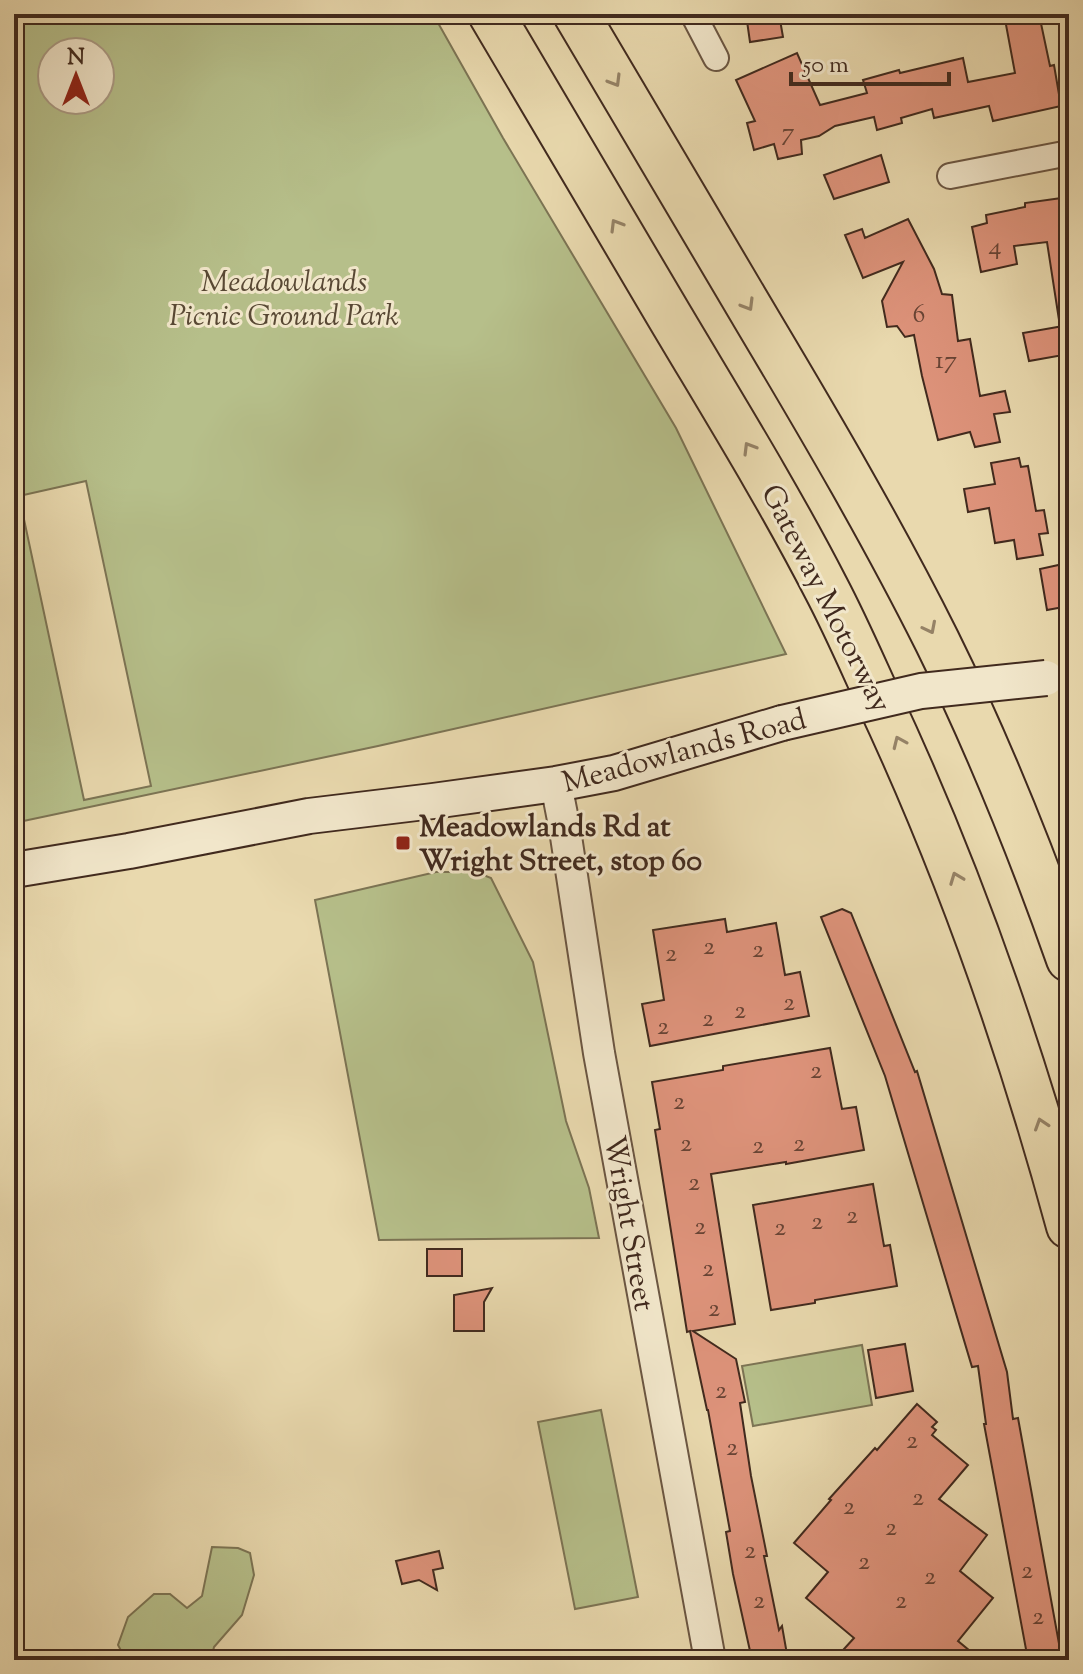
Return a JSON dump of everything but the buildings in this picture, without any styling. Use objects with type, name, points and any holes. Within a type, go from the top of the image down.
[{"type":"highway","name":"Gateway Motorway","points":[[491,14],[765,475],[856,650],[957,879],[998,990],[1047,1142],[1069,1226]]},
{"type":"highway","points":[[576,14],[895,559],[938,644],[1026,840],[1069,959]]},
{"type":"main road","name":"Meadowlands Road","points":[[14,870],[309,816],[556,784],[614,773],[782,723],[921,691],[1057,677]]},
{"type":"street","points":[[693,14],[716,58]]},
{"type":"street","points":[[950,176],[1069,153]]},
{"type":"street","name":"Wright Street","points":[[556,784],[602,1068],[710,1660]]},
{"type":"green space","name":"Meadowlands Picnic Ground Park","points":[[14,14],[433,14],[676,428],[786,654],[378,746],[14,823]],"holes":[[[86,481],[151,786],[84,800],[19,496]]]},
{"type":"green space","points":[[436,872],[476,872],[491,878],[533,962],[566,1121],[589,1188],[599,1238],[379,1240],[315,900]]},
{"type":"green space","points":[[862,1345],[872,1405],[753,1426],[742,1366]]},
{"type":"green space","points":[[601,1410],[638,1597],[575,1609],[538,1422]]},
{"type":"green space","points":[[212,1547],[238,1548],[250,1553],[254,1575],[242,1615],[214,1647],[211,1660],[126,1660],[118,1645],[128,1617],[154,1594],[170,1594],[187,1608],[202,1596]]},
{"type":"place","name":"Meadowlands Rd at Wright Street, stop 60","points":[[403,843]]}]
